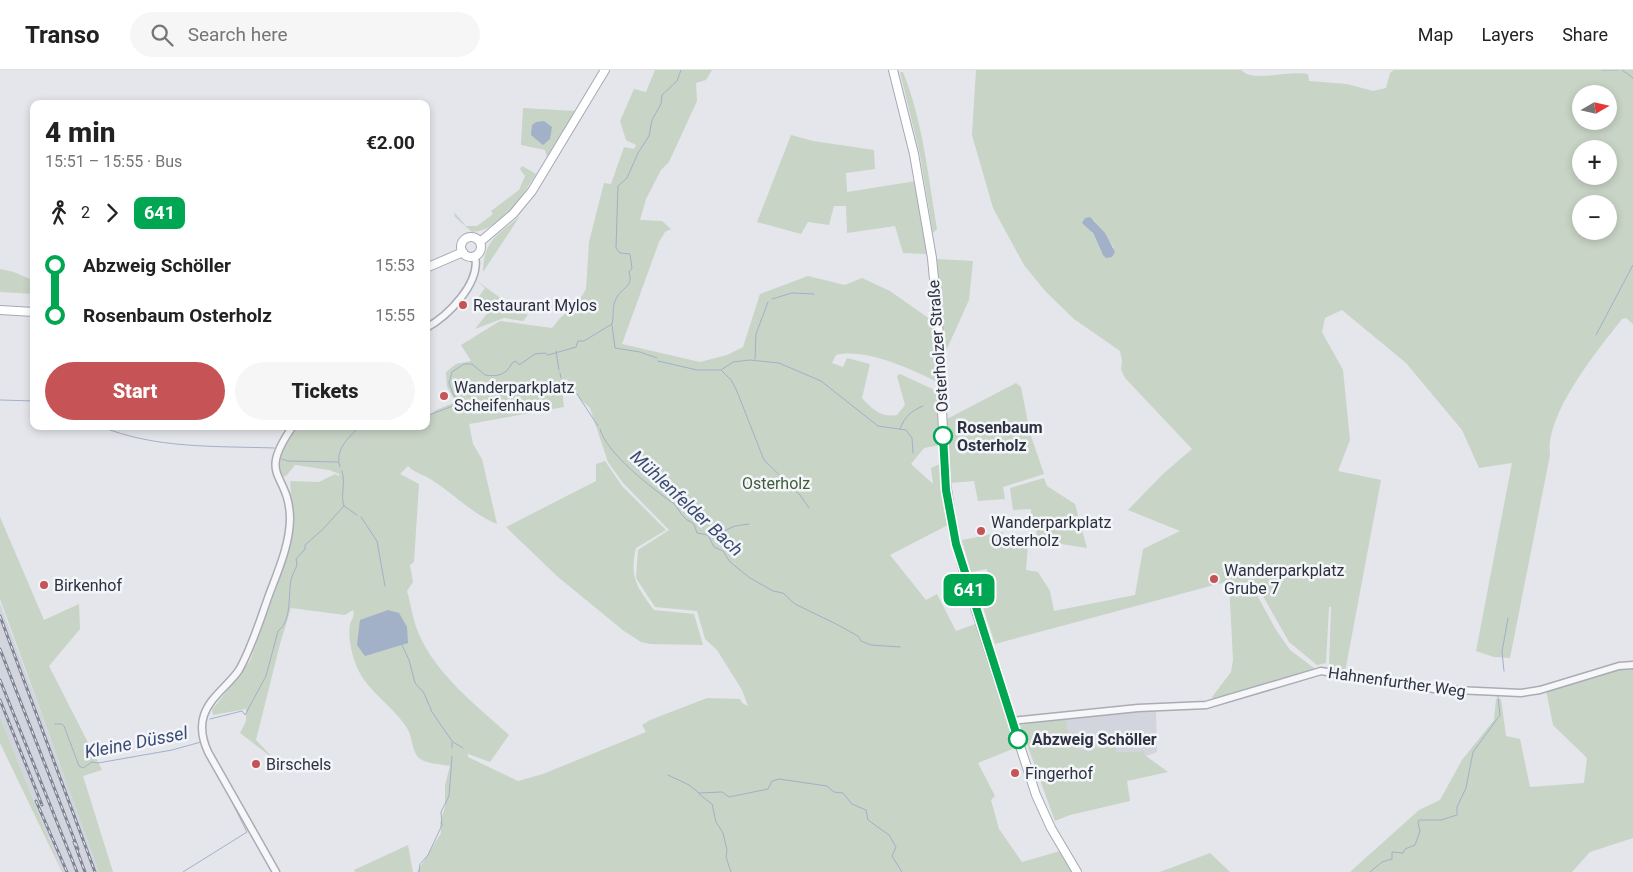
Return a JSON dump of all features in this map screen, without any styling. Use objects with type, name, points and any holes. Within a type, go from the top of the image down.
[{"type":"main road","points":[[480,242],[504,223],[523,203],[597,86],[605,70]]},
{"type":"main road","name":"Osterholzer Straße","points":[[893,70],[914,154],[932,258],[938,330],[945,475],[951,520],[965,577],[1042,811],[1077,872]]},
{"type":"main road","points":[[474,237],[480,242],[481,250],[475,256],[468,256],[463,252],[462,244],[466,239],[474,237]]},
{"type":"main road","points":[[430,266],[463,252]]},
{"type":"main road","points":[[0,310],[30,312]]},
{"type":"street","points":[[430,326],[442,318],[470,284],[476,272],[475,256]]},
{"type":"street","points":[[276,872],[208,752],[202,723],[206,711],[242,663],[280,568],[289,532],[290,513],[287,500],[277,477],[275,460],[279,448],[291,430]]},
{"type":"street","name":"Hahnenfurther Weg","points":[[1012,721],[1138,708],[1206,705],[1321,671],[1434,689],[1521,693],[1540,690],[1619,666],[1633,665]]},
{"type":"shaded area","points":[[0,603],[99,872],[62,872],[0,717]]},
{"type":"shaded area","points":[[1156,709],[1157,752],[1146,756],[1144,751],[1116,752],[1116,746],[1078,750],[1068,731],[1066,717]]},
{"type":"green space","name":"Osterholz","points":[[655,70],[712,70],[706,80],[696,83],[697,101],[669,162],[661,170],[646,199],[640,220],[662,221],[671,229],[665,232],[659,242],[622,344],[700,362],[727,355],[743,347],[760,294],[808,276],[845,285],[862,278],[890,291],[934,322],[935,381],[887,360],[860,354],[836,355],[832,363],[843,367],[847,358],[870,364],[862,398],[873,409],[882,414],[897,415],[905,405],[897,376],[900,374],[939,392],[940,445],[924,448],[911,464],[933,484],[931,468],[940,464],[948,525],[890,555],[926,600],[937,594],[956,631],[978,623],[1015,748],[978,763],[995,796],[991,800],[999,829],[1022,862],[1060,851],[1073,872],[417,872],[441,833],[440,823],[445,807],[445,785],[450,766],[428,762],[417,756],[407,728],[401,719],[371,689],[359,672],[352,654],[349,629],[353,610],[345,615],[291,608],[256,740],[274,759],[240,733],[246,721],[246,709],[213,715],[212,710],[250,661],[285,564],[291,543],[293,520],[290,481],[319,482],[335,474],[339,476],[339,474],[329,470],[295,465],[287,475],[280,479],[281,456],[289,439],[295,430],[430,430],[430,415],[436,410],[456,402],[447,387],[446,372],[456,364],[471,361],[461,345],[500,321],[552,328],[560,318],[578,303],[586,289],[589,242],[604,183],[611,184],[624,147],[634,149],[636,145],[626,140],[620,121],[634,89],[646,92]],"holes":[[[567,379],[579,398],[590,408],[608,462],[623,483],[669,530],[638,550],[636,578],[655,607],[697,611],[705,639],[717,650],[742,690],[748,706],[742,703],[740,699],[707,698],[650,720],[642,725],[646,732],[543,774],[518,781],[468,757],[468,754],[490,762],[509,735],[470,701],[446,676],[426,648],[418,632],[407,591],[413,582],[410,565],[414,562],[419,484],[400,474],[408,466],[429,478],[479,515],[497,524],[482,459],[473,444],[469,424],[564,407],[561,382]]]},
{"type":"green space","points":[[976,70],[1241,70],[1253,76],[1299,73],[1308,74],[1309,81],[1347,84],[1373,91],[1386,88],[1390,73],[1394,70],[1633,70],[1633,324],[1626,318],[1622,319],[1587,365],[1564,402],[1556,421],[1510,658],[1494,657],[1476,651],[1512,463],[1479,468],[1462,430],[1406,363],[1342,310],[1325,318],[1322,332],[1343,370],[1350,440],[1338,471],[1381,480],[1345,672],[1329,669],[1331,607],[1329,607],[1326,663],[1317,665],[1289,642],[1255,582],[1251,584],[1276,630],[1290,650],[1314,668],[1312,672],[1214,700],[1212,697],[1231,672],[1233,660],[1229,581],[995,644],[981,601],[990,590],[987,569],[971,572],[962,540],[1003,532],[997,545],[1008,539],[1028,544],[1026,570],[1038,572],[1050,591],[1054,611],[1135,595],[1143,549],[1180,531],[1128,510],[1163,474],[1192,449],[1125,378],[1121,369],[1120,351],[1074,319],[1046,292],[1024,265],[993,208],[972,135]],"holes":[[[1094,220],[1114,248],[1101,251],[1091,230]]]},
{"type":"green space","points":[[900,72],[903,72],[910,91],[928,169],[937,229],[933,233],[920,155]]},
{"type":"green space","points":[[523,108],[575,111],[547,157],[545,150],[521,145]]},
{"type":"green space","points":[[791,135],[813,141],[874,150],[875,169],[846,173],[847,192],[916,181],[928,254],[903,253],[895,226],[847,233],[846,206],[834,206],[829,225],[808,222],[801,234],[757,222]]},
{"type":"green space","points":[[522,166],[536,174],[517,202],[492,226],[472,232],[455,217],[454,212],[466,226],[477,226],[493,214],[491,211],[519,190],[525,176],[520,169]]},
{"type":"green space","points":[[520,216],[483,272],[489,245],[498,234]]},
{"type":"green space","points":[[937,259],[973,261],[969,300],[945,353]]},
{"type":"green space","points":[[0,269],[14,272],[30,279],[30,294],[0,292]]},
{"type":"green space","points":[[476,280],[515,309],[517,307],[528,315],[523,321],[504,318],[475,329],[489,311],[475,302],[485,288]]},
{"type":"green space","points":[[1016,383],[1021,387],[1030,433],[1044,474],[1003,487],[1005,499],[978,501],[974,481],[950,483],[947,419]]},
{"type":"green space","points":[[605,461],[622,486],[666,530],[636,548],[633,567],[639,588],[654,610],[694,614],[703,645],[650,644],[641,642],[624,631],[558,577],[506,527],[596,481],[596,464]]},
{"type":"green space","points":[[1044,478],[1047,486],[1075,504],[1087,548],[1036,540],[1037,524],[1031,522],[1031,509],[1013,510],[1010,488]]},
{"type":"green space","points":[[0,517],[44,620],[79,604],[80,629],[49,666],[102,770],[83,776],[113,872],[99,872],[0,599]]},
{"type":"green space","points":[[1624,667],[1633,669],[1633,838],[1590,852],[1572,872],[1350,872],[1419,810],[1440,800],[1462,760],[1494,720],[1496,699],[1501,699],[1506,736],[1520,739],[1530,787],[1584,783],[1587,758],[1553,725],[1546,690]]},
{"type":"green space","points":[[0,717],[62,872],[0,743]]},
{"type":"green space","points":[[1066,717],[1068,731],[1078,750],[1116,746],[1116,752],[1144,751],[1146,756],[1168,772],[1127,781],[1130,801],[1070,815],[1055,821],[1020,725]]},
{"type":"green space","points":[[408,845],[413,872],[355,872],[354,870]]},
{"type":"green space","points":[[1210,853],[1230,872],[1160,872]]},
{"type":"water","points":[[544,121],[552,127],[550,139],[543,145],[531,135],[532,125],[536,122]]},
{"type":"water","points":[[1090,217],[1105,233],[1115,252],[1112,257],[1106,258],[1103,255],[1093,233],[1082,223],[1085,218]]},
{"type":"water","points":[[388,610],[399,613],[407,627],[408,643],[365,656],[357,645],[360,620]]},
{"type":"waterway","name":"Kleine Düssel","points":[[430,415],[461,403],[461,399],[454,396],[449,383],[452,372],[464,364],[472,364],[485,375],[498,375],[504,373],[512,363],[516,361],[519,365],[535,354],[545,353],[548,355],[576,347],[578,341],[584,341],[612,324],[615,302],[618,295],[630,281],[629,272],[632,268],[630,254],[620,253],[616,248],[618,186],[627,178],[638,153],[649,136],[652,120],[661,104],[662,95],[677,81],[681,70]]},
{"type":"waterway","points":[[1602,70],[1618,70]]},
{"type":"waterway","points":[[1622,70],[1633,78]]},
{"type":"waterway","points":[[1596,335],[1633,265]]},
{"type":"waterway","points":[[772,299],[792,293],[814,294]]},
{"type":"waterway","points":[[755,359],[756,334],[768,302]]},
{"type":"waterway","points":[[612,325],[615,348],[640,352],[657,358]]},
{"type":"waterway","name":"Mühlenfelder Bach","points":[[556,351],[559,370]]},
{"type":"waterway","points":[[658,361],[697,370],[721,370],[733,362],[750,360],[779,363],[821,381],[878,426],[906,430],[912,438],[913,453]]},
{"type":"waterway","points":[[722,371],[731,380],[736,389],[764,460],[800,495],[809,508]]},
{"type":"waterway","name":"Mühlenfelder Bach","points":[[560,373],[561,378]]},
{"type":"waterway","name":"Mühlenfelder Bach","points":[[565,380],[577,394],[598,426]]},
{"type":"waterway","points":[[0,400],[30,401]]},
{"type":"waterway","points":[[900,429],[909,414],[923,406]]},
{"type":"waterway","name":"Mühlenfelder Bach","points":[[600,429],[611,449],[631,470],[675,505],[682,515],[694,524],[697,533],[708,535],[714,547],[723,551],[730,562],[750,578],[773,591],[783,593],[795,604],[858,636],[861,641],[871,645],[900,647]]},
{"type":"waterway","points":[[112,430],[163,443],[274,448]]},
{"type":"waterway","name":"Kleine Düssel","points":[[340,467],[339,455],[341,449],[356,430]]},
{"type":"waterway","points":[[282,459],[288,461],[338,462]]},
{"type":"waterway","name":"Kleine Düssel","points":[[210,719],[242,711],[245,715],[266,676],[278,631],[286,621],[291,580],[297,565],[296,559],[305,549],[305,545],[344,506],[342,471]]},
{"type":"waterway","points":[[344,506],[357,515]]},
{"type":"waterway","points":[[361,517],[377,541],[385,586]]},
{"type":"waterway","points":[[710,537],[735,526],[749,524]]},
{"type":"waterway","points":[[1504,671],[1502,652],[1508,618]]},
{"type":"waterway","points":[[402,645],[409,660],[415,683],[424,693],[432,712],[452,741],[452,748]]},
{"type":"waterway","points":[[1370,872],[1382,862],[1392,859],[1392,852],[1403,853],[1405,849],[1415,845],[1420,831],[1419,820],[1441,820],[1457,815],[1457,807],[1466,788],[1473,752],[1500,715],[1498,697]]},
{"type":"waterway","name":"Kleine Düssel","points":[[55,724],[62,724],[64,726],[79,766],[83,768],[92,762],[98,763],[172,750],[201,742],[199,723]]},
{"type":"waterway","points":[[453,742],[463,748]]},
{"type":"waterway","points":[[419,872],[420,864],[428,855],[442,825],[441,812],[449,796],[452,756]]},
{"type":"waterway","points":[[668,775],[689,785],[699,793],[722,792],[729,797],[768,789],[772,781],[779,779],[827,786],[834,792],[843,793],[852,804],[866,810],[868,820],[889,835],[896,847],[892,856],[902,872]]},
{"type":"waterway","points":[[699,794],[712,804],[716,822],[723,833],[727,850],[726,857],[731,872]]},
{"type":"waterway","points":[[183,872],[247,832],[229,796]]},
{"type":"railway","points":[[0,616],[95,872]]},
{"type":"railway","points":[[0,649],[78,849]]},
{"type":"railway","points":[[0,680],[77,872]]},
{"type":"railway","points":[[0,700],[42,805]]},
{"type":"railway","points":[[36,801],[67,872]]},
{"type":"railway","points":[[74,842],[85,872]]},
{"type":"bus line","name":"641","points":[[943,436],[946,490],[956,544],[1018,739]]},
{"type":"place","name":"Restaurant Mylos","points":[[463,305]]},
{"type":"place","name":"Wanderparkplatz Scheifenhaus","points":[[444,396]]},
{"type":"place","name":"Rosenbaum Osterholz","points":[[943,436]]},
{"type":"place","name":"Wanderparkplatz Osterholz","points":[[981,531]]},
{"type":"place","name":"Wanderparkplatz Grube 7","points":[[1214,579]]},
{"type":"place","name":"Birkenhof","points":[[44,585]]},
{"type":"place","name":"Abzweig Schöller","points":[[1018,739]]},
{"type":"place","name":"Birschels","points":[[256,764]]},
{"type":"place","name":"Fingerhof","points":[[1015,773]]}]
